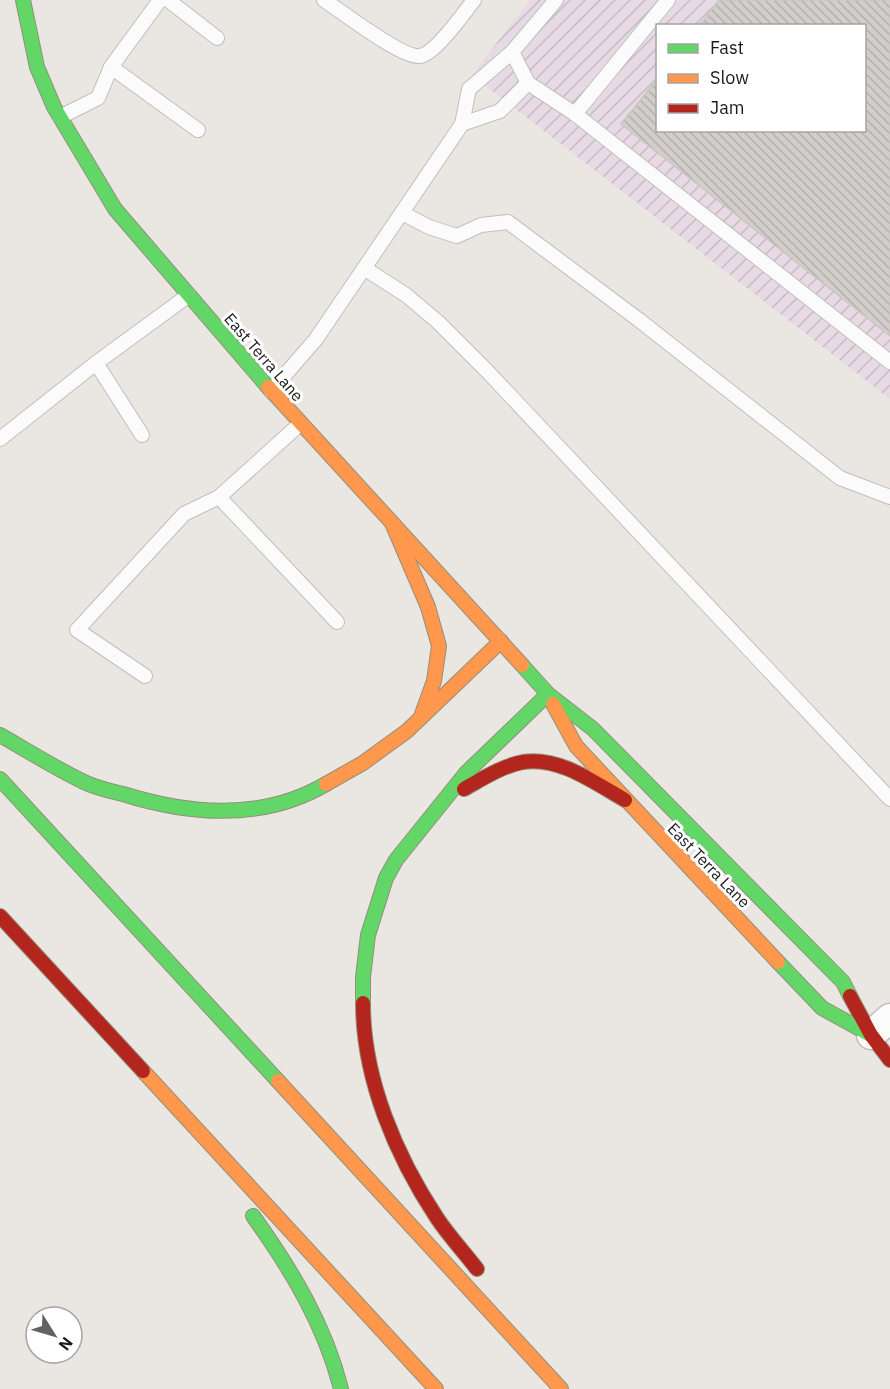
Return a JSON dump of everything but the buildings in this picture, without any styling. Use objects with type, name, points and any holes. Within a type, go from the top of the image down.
[{"type":"main road","name":"East Terra Lane","points":[[23,0],[37,67],[60,117],[115,209],[300,424],[548,694],[593,729],[843,982],[881,1026],[890,1060]]},
{"type":"main road","points":[[392,523],[428,607],[439,646],[434,681],[420,718]]},
{"type":"main road","points":[[0,735],[85,783],[144,801],[209,812],[256,809],[306,796],[363,763],[407,731],[501,641]]},
{"type":"main road","name":"East Terra Lane","points":[[548,694],[576,746],[822,1008],[881,1026]]},
{"type":"main road","points":[[484,1278],[434,1214],[388,1128],[372,1081],[364,1037],[363,956],[373,914],[391,869],[414,835],[447,799],[465,774],[548,694]]},
{"type":"main road","points":[[447,799],[498,771],[525,762],[552,764],[625,800]]},
{"type":"main road","points":[[0,779],[561,1389]]},
{"type":"main road","points":[[0,916],[436,1389]]},
{"type":"main road","points":[[150,1078],[232,1188]]},
{"type":"main road","points":[[246,1206],[274,1243],[319,1323],[341,1389]]},
{"type":"main road","points":[[511,1315],[566,1389]]},
{"type":"lane","points":[[60,117],[98,98],[111,67],[160,0]]},
{"type":"lane","points":[[168,0],[217,38]]},
{"type":"lane","points":[[324,0],[390,45],[407,54],[420,56],[434,48],[474,0]]},
{"type":"lane","points":[[271,391],[316,339],[462,124],[469,89],[512,52],[556,0]]},
{"type":"lane","points":[[575,114],[668,0]]},
{"type":"lane","points":[[512,52],[528,83],[575,114],[890,362]]},
{"type":"lane","points":[[111,67],[198,130]]},
{"type":"lane","points":[[462,124],[500,111],[528,83]]},
{"type":"lane","points":[[402,213],[429,227],[457,236],[481,225],[508,222],[639,320],[840,478],[890,497]]},
{"type":"lane","points":[[364,268],[406,295],[438,322],[487,371],[890,799]]},
{"type":"lane","points":[[0,439],[96,363],[189,295]]},
{"type":"lane","points":[[96,363],[142,435]]},
{"type":"lane","points":[[145,676],[77,630],[184,514],[219,496],[300,424]]},
{"type":"lane","points":[[219,496],[337,622]]},
{"type":"shaded area","points":[[530,0],[890,0],[890,399],[472,75]]},
{"type":"traffic: fast","points":[[23,0],[37,67],[54,107],[115,209],[268,387]]},
{"type":"traffic: fast","points":[[522,665],[548,694],[593,729],[843,982],[850,996]]},
{"type":"traffic: fast","points":[[363,1003],[363,977],[368,935],[386,878],[396,860],[466,773],[548,694]]},
{"type":"traffic: fast","points":[[0,735],[89,784],[148,801],[200,810],[252,809],[277,804],[302,796],[326,784]]},
{"type":"traffic: fast","points":[[0,779],[278,1081]]},
{"type":"traffic: fast","points":[[778,962],[822,1008],[871,1035]]},
{"type":"traffic: fast","points":[[253,1216],[281,1256],[305,1298],[326,1342],[341,1389]]},
{"type":"traffic: slow","points":[[268,387],[522,665]]},
{"type":"traffic: slow","points":[[392,523],[428,607],[439,646],[434,681],[422,714]]},
{"type":"traffic: slow","points":[[326,784],[363,763],[407,731],[501,641]]},
{"type":"traffic: slow","points":[[553,704],[576,746],[778,962]]},
{"type":"traffic: slow","points":[[143,1071],[436,1389]]},
{"type":"traffic: slow","points":[[278,1081],[561,1389]]},
{"type":"traffic: jam","points":[[464,789],[507,766],[536,761],[576,772],[625,800]]},
{"type":"traffic: jam","points":[[0,916],[143,1071]]},
{"type":"traffic: jam","points":[[850,996],[871,1035],[890,1060]]},
{"type":"traffic: jam","points":[[363,1003],[364,1032],[369,1060],[385,1116],[396,1143],[408,1169],[437,1218],[477,1269]]}]
